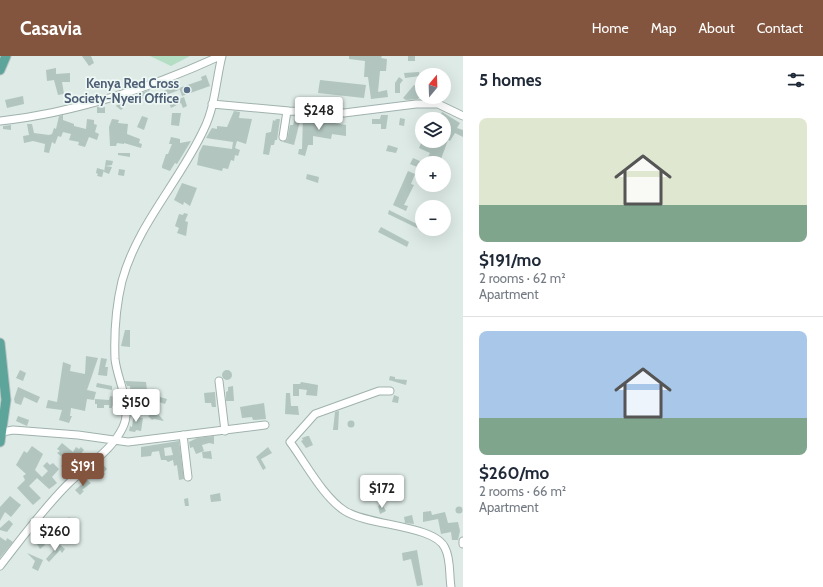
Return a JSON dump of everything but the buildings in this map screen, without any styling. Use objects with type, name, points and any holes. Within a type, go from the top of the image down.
[{"type":"main road","points":[[0,70],[6,56]]},
{"type":"main road","points":[[0,343],[6,400],[0,442]]},
{"type":"street","points":[[0,566],[67,486],[116,441],[124,426],[127,413],[115,354],[116,322],[122,280],[130,258],[148,223],[201,137],[207,124],[221,56]]},
{"type":"street","points":[[0,121],[24,118],[103,99],[156,83],[221,56]]},
{"type":"street","points":[[212,104],[287,111],[344,113],[416,104],[438,104],[463,116]]},
{"type":"street","points":[[283,137],[287,111]]},
{"type":"street","points":[[219,381],[225,431]]},
{"type":"street","points":[[390,391],[379,391],[315,414],[290,442],[329,496],[343,510],[353,516],[425,532],[437,538],[446,549],[451,587]]},
{"type":"street","points":[[2,432],[14,430],[78,435],[128,442],[265,425]]},
{"type":"street","points":[[183,435],[188,477]]},
{"type":"green space","points":[[150,56],[190,56],[171,66]]},
{"type":"place","name":"Kenya Red Cross Society-Nyeri Office","points":[[187,90]]}]
